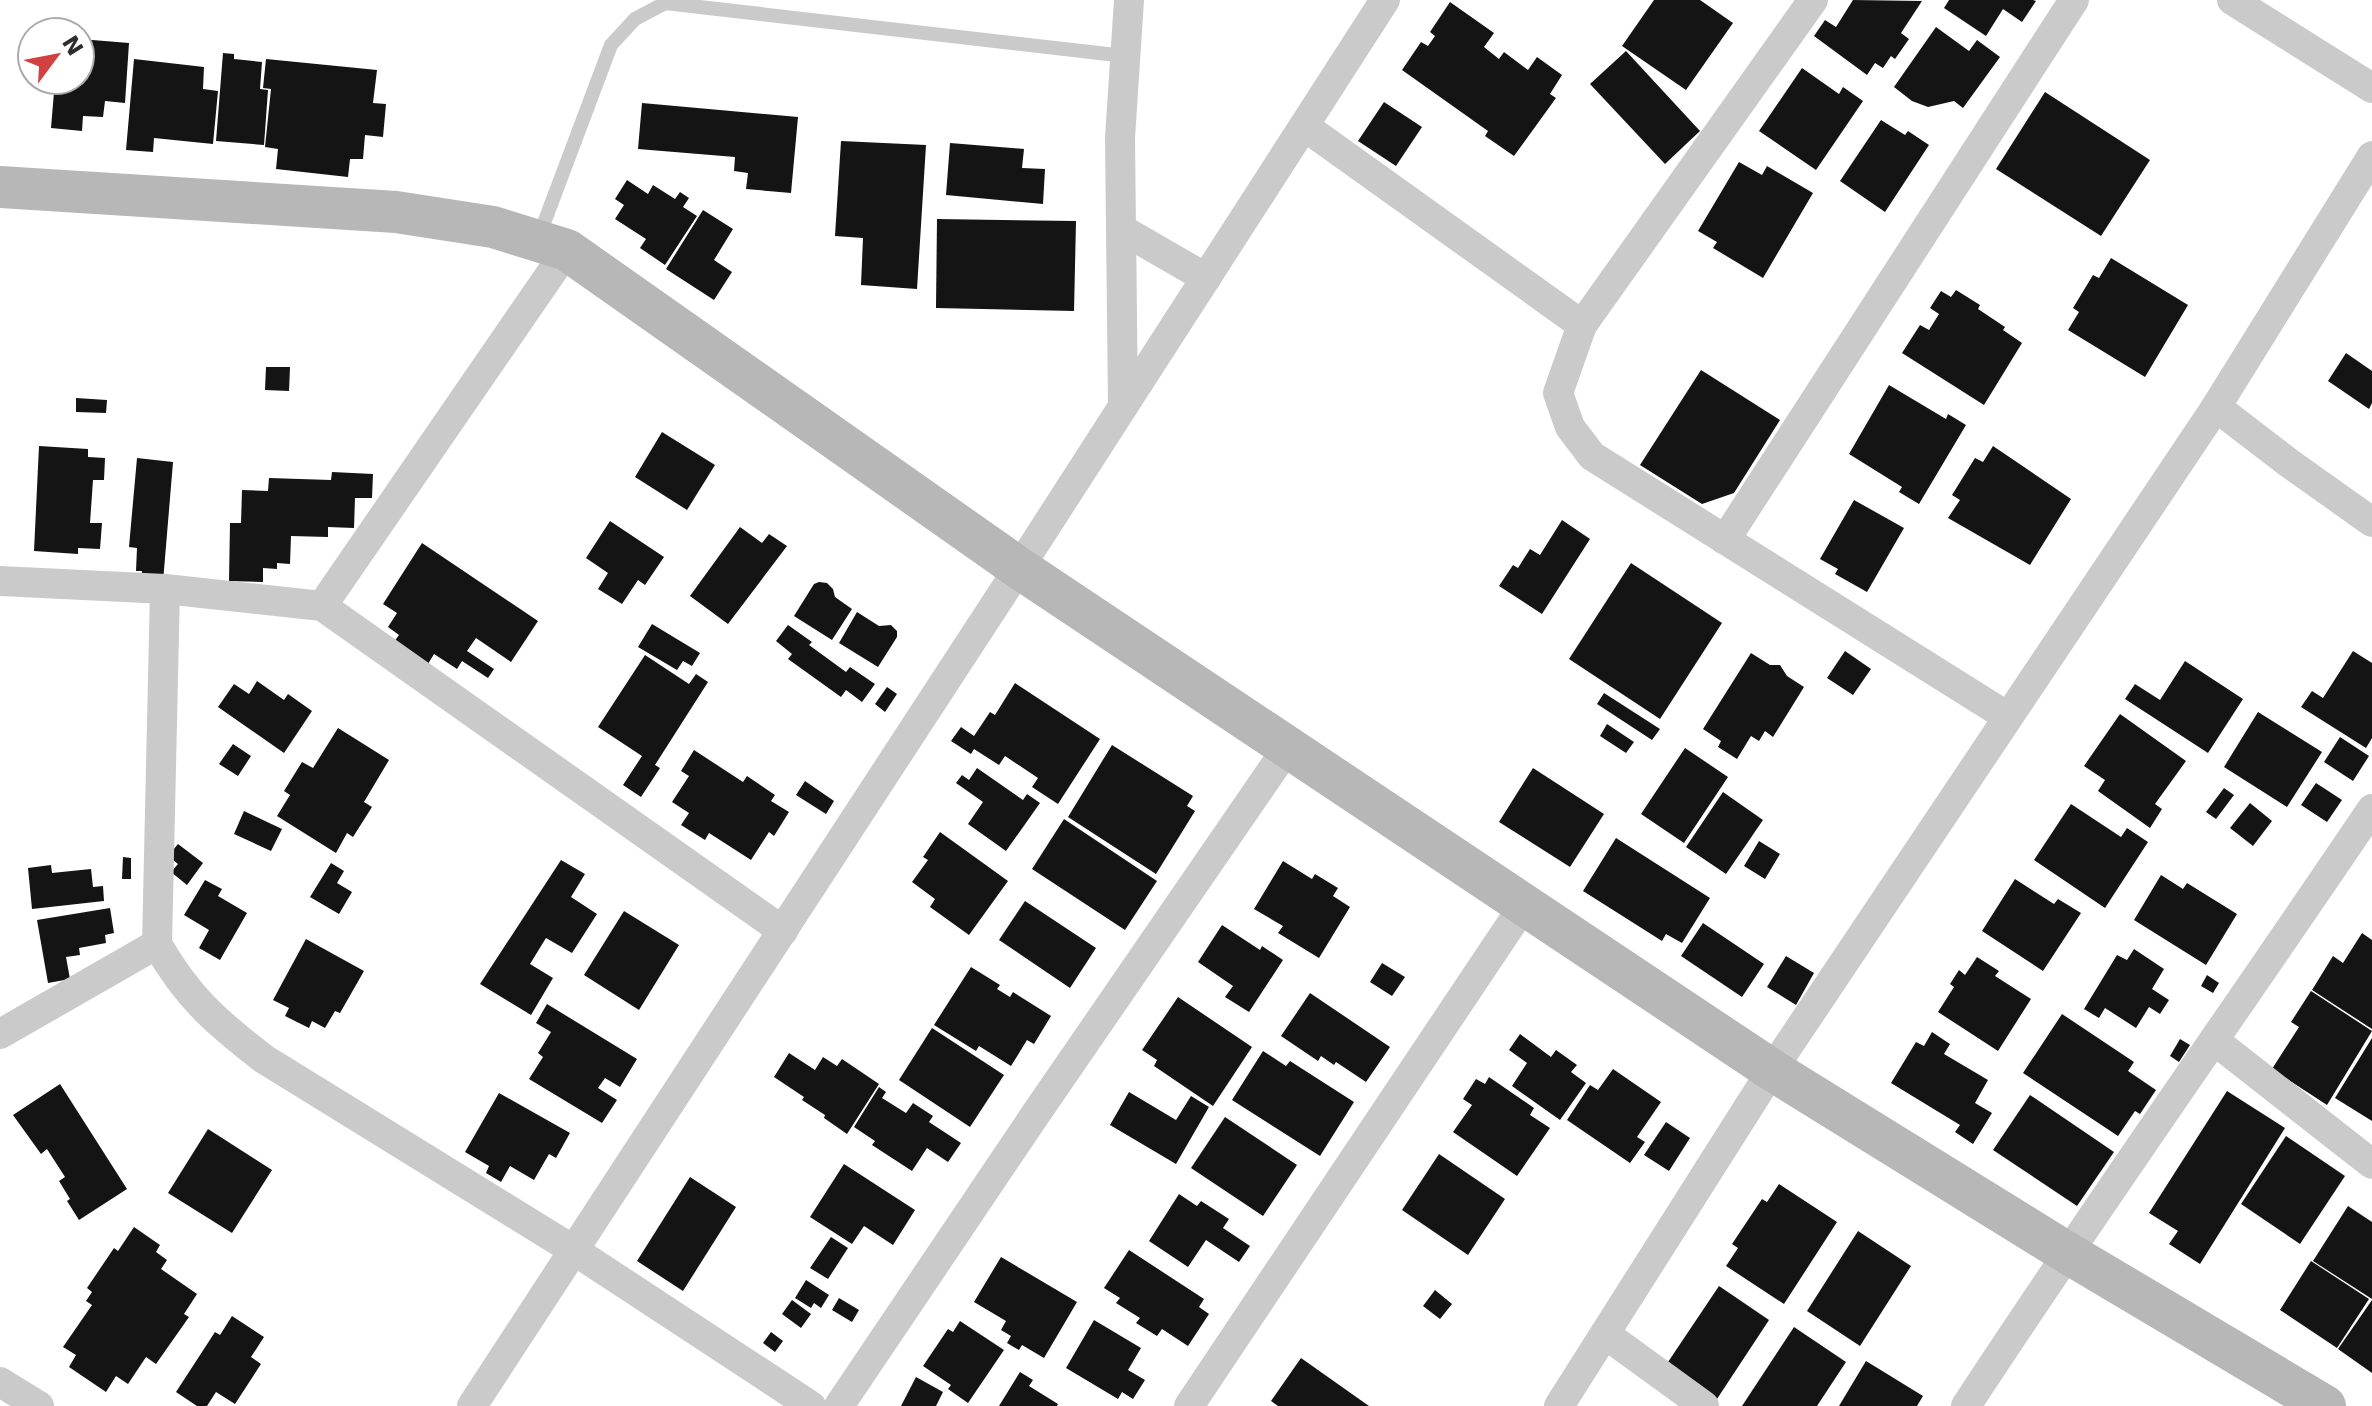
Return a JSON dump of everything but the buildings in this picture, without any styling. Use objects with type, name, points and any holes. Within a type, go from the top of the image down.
[{"type":"street","points":[[1123,406],[1120,138],[1129,0]]},
{"type":"street","points":[[472,1406],[1385,0]]},
{"type":"street","points":[[1813,0],[1582,325],[1558,393],[1570,427],[1592,456],[2008,717]]},
{"type":"street","points":[[1725,540],[2074,0]]},
{"type":"street","points":[[2232,0],[2372,88]]},
{"type":"street","points":[[1304,126],[1582,325]]},
{"type":"street","points":[[1559,1406],[1772,1070],[2216,407],[2372,156]]},
{"type":"street","points":[[0,187],[396,212],[493,227],[552,245],[1019,568],[1772,1070],[2066,1252],[2325,1406]]},
{"type":"street","points":[[1121,229],[1206,278]]},
{"type":"street","points":[[322,606],[552,245]]},
{"type":"street","points":[[2216,407],[2372,522]]},
{"type":"street","points":[[0,581],[165,589],[322,606],[783,931]]},
{"type":"street","points":[[165,589],[157,944],[176,978],[217,1022],[264,1059],[575,1251],[811,1406]]},
{"type":"street","points":[[839,1406],[1288,747]]},
{"type":"street","points":[[1966,1406],[2066,1252],[2215,1041],[2372,809]]},
{"type":"street","points":[[1189,1406],[1524,905]]},
{"type":"street","points":[[0,1034],[157,944]]},
{"type":"street","points":[[2215,1041],[2372,1164]]},
{"type":"street","points":[[1605,1334],[1704,1406]]},
{"type":"street","points":[[0,1382],[39,1406]]},
{"type":"lane","points":[[552,245],[611,45],[635,19],[665,3],[1125,56]]}]
